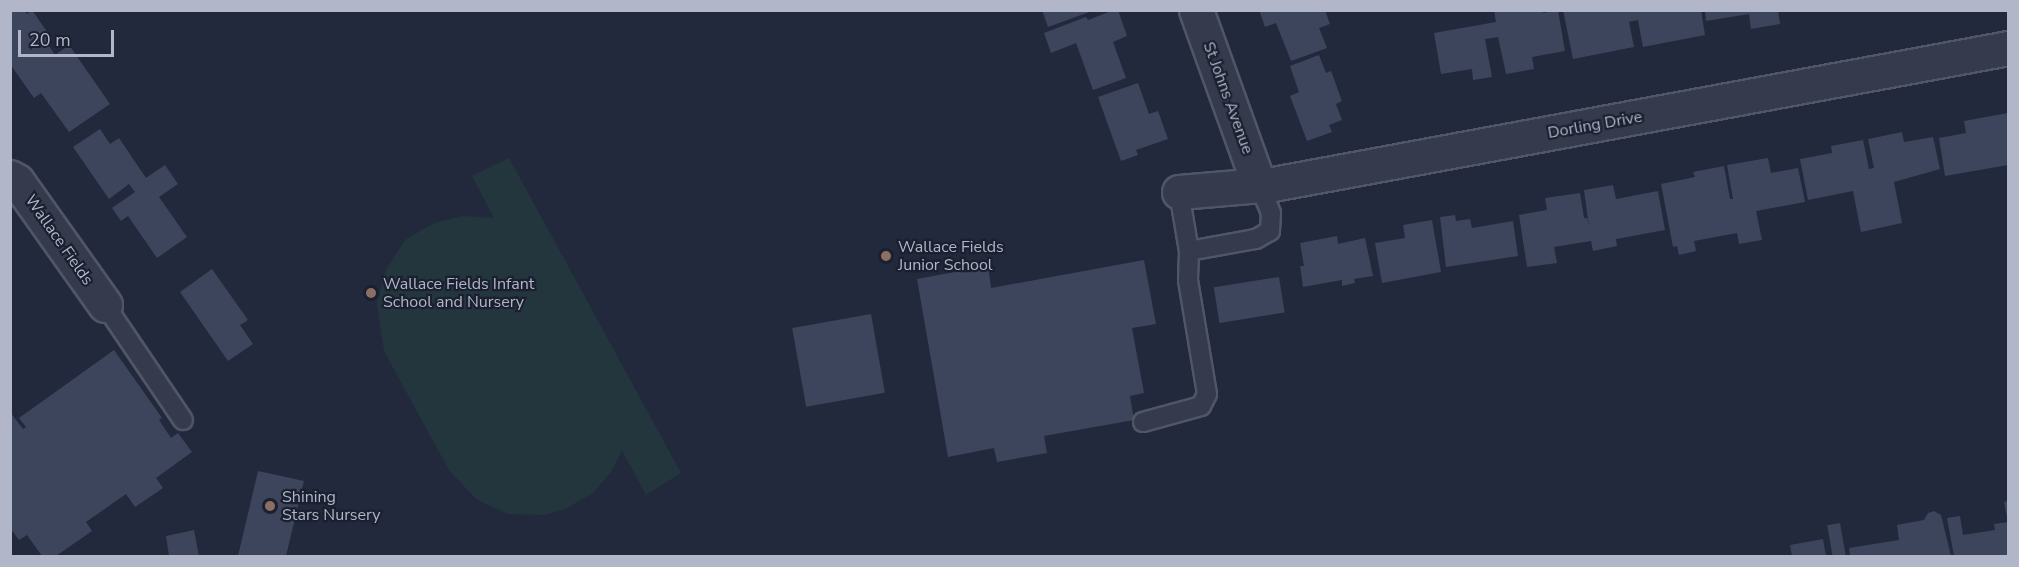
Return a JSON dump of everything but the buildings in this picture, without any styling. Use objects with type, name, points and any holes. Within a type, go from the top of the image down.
[{"type":"street","name":"St Johns Avenue","points":[[1196,10],[1259,185]]},
{"type":"street","name":"Dorling Drive","points":[[1179,192],[1259,185],[2008,48]]},
{"type":"street","name":"Wallace Fields","points":[[10,177],[17,181],[105,305]]},
{"type":"lane","points":[[1189,251],[1256,239],[1270,231],[1271,213],[1259,185]]},
{"type":"lane","points":[[1143,422],[1201,406],[1207,394],[1188,279],[1189,251],[1179,192]]},
{"type":"lane","points":[[105,305],[183,420]]},
{"type":"shaded area","points":[[509,158],[681,473],[646,495],[622,450],[611,472],[593,493],[565,509],[545,515],[508,514],[476,499],[449,470],[384,351],[377,302],[386,270],[405,240],[434,223],[463,216],[494,218],[472,176]]},
{"type":"place","name":"Wallace Fields Junior School","points":[[886,256]]},
{"type":"place","name":"Wallace Fields Infant School and Nursery","points":[[371,293]]},
{"type":"place","name":"Shining Stars Nursery","points":[[270,506]]}]
